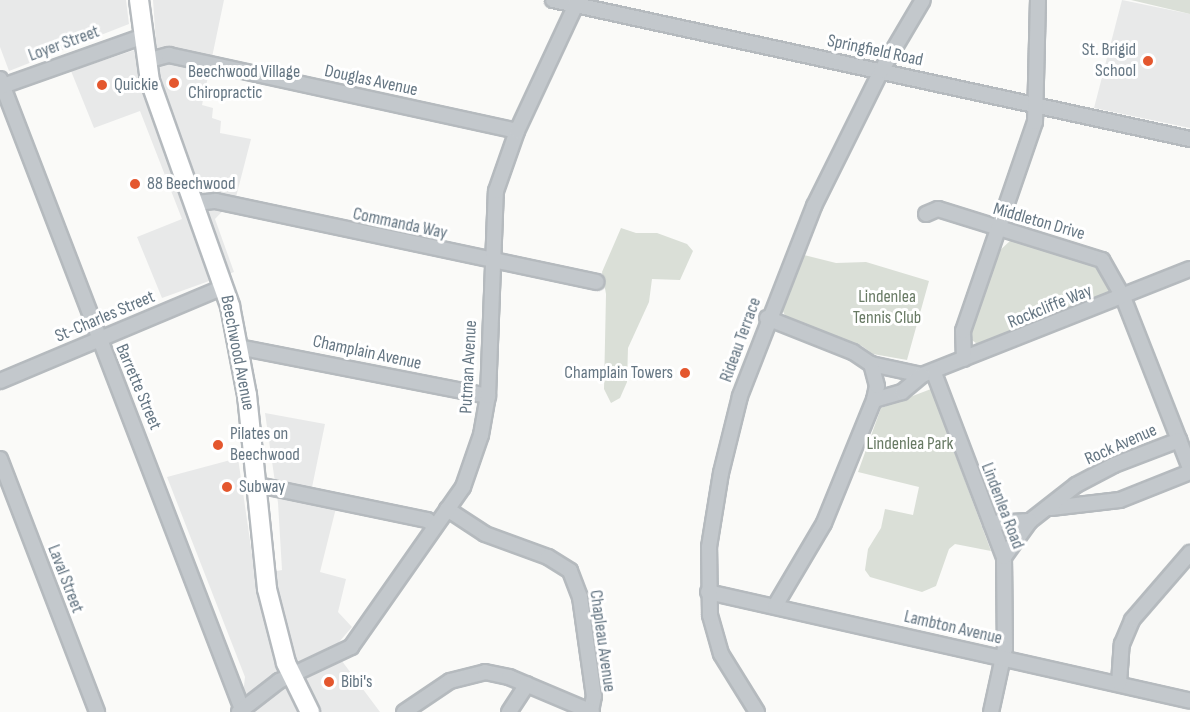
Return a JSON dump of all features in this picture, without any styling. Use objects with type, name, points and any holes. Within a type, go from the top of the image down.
[{"type":"main road","name":"Beechwood Avenue","points":[[139,0],[141,37],[150,81],[196,203],[224,287],[238,347],[258,485],[267,589],[291,676],[310,712]]},
{"type":"street","name":"Springfield Road","points":[[553,0],[577,2],[1190,139]]},
{"type":"street","name":"Rideau Terrace","points":[[757,712],[721,654],[708,592],[709,547],[721,473],[740,396],[767,318],[814,206],[881,71],[923,0]]},
{"type":"street","points":[[964,359],[963,331],[1035,122],[1038,0]]},
{"type":"street","name":"Putman Avenue","points":[[241,711],[291,676],[351,647],[463,487],[481,435],[488,396],[491,262],[496,191],[517,131],[577,2]]},
{"type":"street","name":"Loyer Street","points":[[1,84],[141,37]]},
{"type":"street","name":"Douglas Avenue","points":[[146,60],[169,55],[517,131]]},
{"type":"street","name":"Barrette Street","points":[[1,84],[98,339],[148,459],[241,711]]},
{"type":"street","name":"Commanda Way","points":[[196,203],[216,201],[491,262],[596,282]]},
{"type":"street","name":"Middleton Drive","points":[[926,214],[938,209],[998,230],[1096,256],[1123,297],[1190,470]]},
{"type":"street","name":"Rockcliffe Way","points":[[874,400],[902,392],[928,374],[964,359],[1190,270]]},
{"type":"street","name":"St-Charles Street","points":[[0,381],[224,287]]},
{"type":"street","points":[[767,318],[853,352],[871,364],[928,374]]},
{"type":"street","name":"Champlain Avenue","points":[[238,347],[488,396]]},
{"type":"street","points":[[775,606],[824,523],[874,400],[877,386],[871,364]]},
{"type":"street","name":"Lindenlea Road","points":[[928,374],[1004,558],[1003,657],[990,712]]},
{"type":"street","name":"Rock Avenue","points":[[1004,558],[1030,521],[1051,508],[1076,486],[1114,465],[1179,440]]},
{"type":"street","name":"Laval Street","points":[[0,459],[97,712]]},
{"type":"street","name":"Rock Avenue","points":[[1051,508],[1120,500],[1190,470]]},
{"type":"street","points":[[258,485],[427,520],[435,526]]},
{"type":"street","name":"Chapleau Avenue","points":[[447,510],[485,534],[548,557],[570,572],[580,597],[594,696],[591,712]]},
{"type":"street","name":"Rock Avenue","points":[[991,523],[1030,521]]},
{"type":"street","points":[[1119,683],[1122,644],[1132,620],[1190,553]]},
{"type":"street","name":"Lambton Avenue","points":[[708,592],[1119,683],[1190,701]]},
{"type":"street","points":[[404,712],[450,681],[475,673],[497,674],[527,684],[591,712]]},
{"type":"street","points":[[509,712],[527,684]]},
{"type":"shaded area","points":[[0,0],[126,0],[129,24],[9,71],[0,47]]},
{"type":"shaded area","points":[[153,0],[224,0],[202,105],[213,108],[212,118],[221,121],[220,133],[251,139],[236,197],[215,219],[234,272],[162,298],[137,237],[182,219],[140,111],[94,128],[71,71],[156,43]]},
{"type":"shaded area","name":"St. Brigid School","points":[[1122,0],[1190,14],[1190,128],[1094,108]]},
{"type":"shaded area","points":[[265,413],[325,424],[309,502],[336,508],[320,572],[346,579],[338,612],[352,627],[333,649],[380,712],[241,712],[245,677],[167,477],[238,458],[255,575],[282,570],[278,503]]},
{"type":"green space","points":[[1131,0],[1190,0],[1190,14]]},
{"type":"green space","points":[[621,228],[636,233],[657,233],[687,244],[693,251],[680,280],[652,279],[649,302],[628,348],[627,382],[620,398],[611,403],[604,389],[606,294],[602,272]]},
{"type":"green space","points":[[1011,240],[1096,262],[1108,276],[1110,291],[1103,301],[981,347],[968,337],[997,253]]},
{"type":"green space","name":"Lindenlea Tennis Club","points":[[804,255],[836,263],[866,262],[929,281],[907,360],[873,354],[862,346],[786,318],[782,309]]},
{"type":"green space","name":"Lindenlea Park","points":[[931,389],[991,551],[955,544],[949,549],[936,586],[922,592],[870,577],[865,570],[868,549],[881,528],[885,509],[913,515],[919,487],[858,472],[881,408]]},
{"type":"place","name":"St. Brigid School","points":[[1148,61]]},
{"type":"place","name":"Beechwood Village Chiropractic","points":[[174,83]]},
{"type":"place","name":"Quickie","points":[[102,85]]},
{"type":"place","name":"88 Beechwood","points":[[135,184]]},
{"type":"place","name":"Champlain Towers","points":[[685,373]]},
{"type":"place","name":"Pilates on Beechwood","points":[[218,445]]},
{"type":"place","name":"Subway","points":[[227,487]]},
{"type":"place","name":"Bibi's","points":[[329,682]]}]
